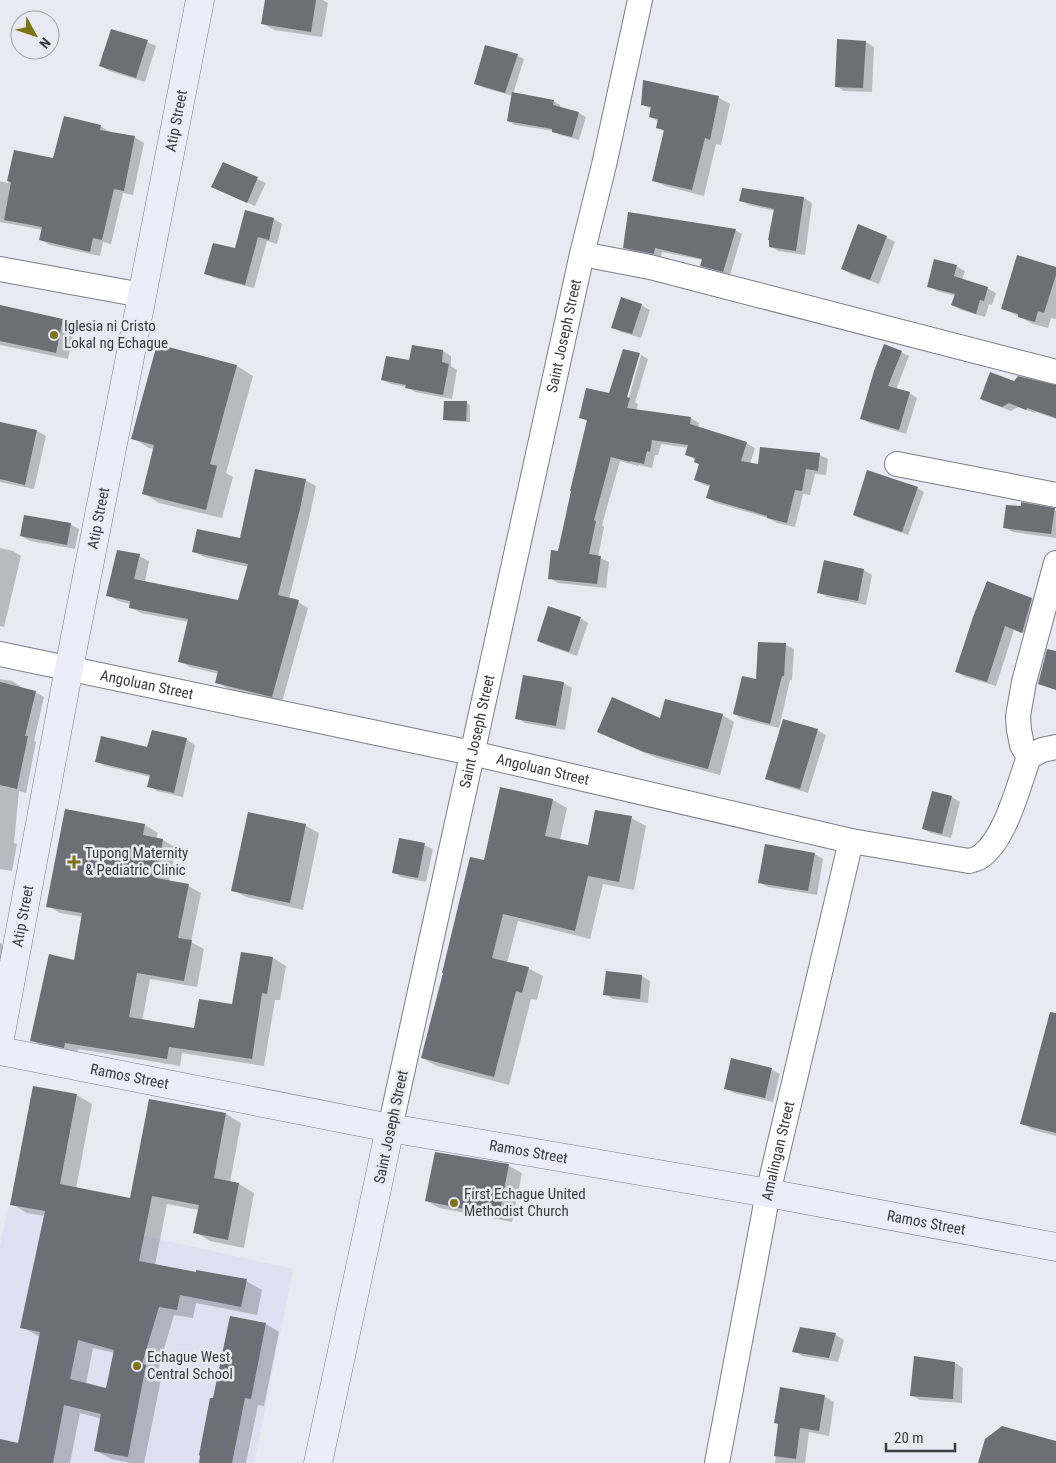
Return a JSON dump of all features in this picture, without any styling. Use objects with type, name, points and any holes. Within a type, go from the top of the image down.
[{"type":"main road","name":"Atip Street","points":[[0,1038],[69,668],[200,0]]},
{"type":"main road","name":"Ramos Street","points":[[0,1051],[390,1128],[768,1193],[1056,1247]]},
{"type":"main road","name":"Saint Joseph Street","points":[[318,1463],[390,1128]]},
{"type":"street","name":"Saint Joseph Street","points":[[390,1128],[582,254],[604,165],[640,0]]},
{"type":"street","points":[[582,254],[650,267],[1056,372]]},
{"type":"street","points":[[0,269],[142,295]]},
{"type":"street","points":[[897,464],[1056,495]]},
{"type":"street","points":[[1056,564],[1024,682],[1018,716],[1022,745],[1029,757],[1042,750],[1056,747]]},
{"type":"street","name":"Angoluan Street","points":[[0,654],[472,753],[851,842],[969,861],[979,858],[1003,829],[1029,757]]},
{"type":"street","name":"Amalingan Street","points":[[717,1463],[768,1193],[851,842]]},
{"type":"shaded area","name":"Echague West Central School","points":[[8,1206],[293,1269],[254,1463],[0,1463],[0,1246]]},
{"type":"building","points":[[265,0],[316,0],[311,32],[261,24]]},
{"type":"building","points":[[111,29],[148,40],[136,78],[99,66]]},
{"type":"building","points":[[837,39],[866,41],[863,88],[835,87]]},
{"type":"building","points":[[485,45],[518,54],[505,93],[474,84]]},
{"type":"building","points":[[643,80],[719,96],[710,140],[705,138],[692,190],[652,181],[664,130],[656,128],[658,119],[649,117],[651,107],[641,105]]},
{"type":"building","points":[[512,92],[554,100],[553,105],[579,112],[572,137],[552,132],[552,129],[507,121]]},
{"type":"building","points":[[64,116],[101,125],[100,130],[135,136],[124,191],[114,189],[102,240],[93,238],[90,252],[39,240],[42,227],[4,220],[11,182],[7,181],[14,150],[53,158]]},
{"type":"building","points":[[223,162],[258,177],[247,203],[211,187]]},
{"type":"building","points":[[742,188],[804,197],[796,251],[769,247],[768,240],[774,209],[739,201]]},
{"type":"building","points":[[245,210],[274,218],[269,240],[258,237],[245,285],[204,274],[213,243],[235,248]]},
{"type":"building","points":[[628,212],[736,229],[723,272],[700,266],[702,259],[655,248],[654,254],[623,248]]},
{"type":"building","points":[[858,224],[887,236],[870,280],[841,269]]},
{"type":"building","points":[[1017,255],[1056,267],[1056,275],[1044,313],[1038,311],[1035,322],[1001,309]]},
{"type":"building","points":[[934,259],[957,265],[954,276],[988,287],[984,301],[980,300],[976,314],[951,305],[955,294],[927,287]]},
{"type":"building","points":[[621,297],[642,304],[632,334],[611,328]]},
{"type":"building","points":[[0,305],[63,319],[56,353],[0,341]]},
{"type":"building","points":[[157,344],[237,365],[210,464],[217,466],[206,510],[142,494],[154,445],[131,439]]},
{"type":"building","points":[[884,344],[902,351],[888,386],[910,392],[899,430],[860,419]]},
{"type":"building","points":[[412,345],[443,350],[442,362],[449,364],[443,395],[405,388],[406,385],[381,380],[386,356],[409,360]]},
{"type":"building","points":[[623,349],[640,353],[627,397],[630,398],[627,408],[691,417],[690,424],[747,442],[741,461],[758,464],[760,447],[820,453],[818,471],[806,469],[802,491],[795,490],[787,523],[706,498],[710,485],[694,480],[699,464],[694,462],[695,458],[685,455],[688,445],[652,440],[650,452],[647,451],[644,464],[611,457],[594,520],[596,521],[589,554],[601,556],[597,584],[548,579],[551,550],[558,551],[587,420],[579,418],[586,388],[609,393]]},
{"type":"building","points":[[990,372],[1014,381],[1018,376],[1056,385],[1056,418],[1009,403],[1002,407],[980,399]]},
{"type":"building","points":[[444,401],[467,401],[466,421],[443,420]]},
{"type":"building","points":[[0,422],[37,430],[25,485],[0,479]]},
{"type":"building","points":[[255,469],[306,479],[278,595],[299,600],[272,697],[215,683],[218,671],[178,662],[188,619],[129,608],[130,601],[106,596],[117,550],[140,554],[134,579],[238,600],[248,564],[192,552],[197,529],[240,538]]},
{"type":"building","points":[[867,470],[918,487],[902,532],[853,515]]},
{"type":"building","points":[[1021,502],[1055,508],[1051,534],[1003,528],[1006,505],[1021,506]]},
{"type":"building","points":[[24,515],[71,523],[67,545],[20,536]]},
{"type":"building","points":[[824,560],[864,569],[858,601],[817,593]]},
{"type":"building","points":[[987,581],[1032,598],[1022,633],[1005,626],[987,682],[955,672]]},
{"type":"building","points":[[548,606],[581,617],[569,652],[537,641]]},
{"type":"building","points":[[758,642],[786,643],[784,676],[782,676],[770,724],[733,714],[742,676],[756,679]]},
{"type":"building","points":[[1047,649],[1056,651],[1056,690],[1038,684]]},
{"type":"building","points":[[523,675],[564,682],[556,726],[515,719]]},
{"type":"building","points":[[0,682],[36,691],[25,736],[28,736],[17,789],[0,785]]},
{"type":"building","points":[[612,697],[660,718],[665,699],[723,714],[708,769],[644,752],[597,732]]},
{"type":"building","points":[[783,719],[818,729],[800,789],[765,779]]},
{"type":"building","points":[[152,730],[187,738],[174,793],[147,787],[150,775],[95,762],[101,736],[147,747]]},
{"type":"building","points":[[500,787],[553,799],[545,836],[588,845],[595,810],[632,816],[619,882],[588,876],[575,931],[503,914],[492,958],[529,967],[522,993],[516,991],[494,1077],[421,1058],[470,857],[484,860]]},
{"type":"building","points":[[932,791],[952,796],[942,834],[922,829]]},
{"type":"building","points":[[65,809],[145,824],[143,835],[163,839],[156,878],[189,884],[178,938],[192,940],[184,981],[137,973],[129,1017],[194,1028],[199,999],[232,1004],[241,952],[273,957],[267,994],[262,993],[252,1059],[169,1047],[167,1059],[65,1043],[64,1048],[30,1041],[49,954],[74,960],[82,913],[46,907]]},
{"type":"building","points":[[248,812],[306,824],[290,903],[231,891]]},
{"type":"building","points":[[399,838],[425,843],[418,878],[392,873]]},
{"type":"building","points":[[765,844],[815,853],[808,891],[758,883]]},
{"type":"building","points":[[606,971],[642,975],[640,999],[603,995]]},
{"type":"building","points":[[1050,1012],[1056,1013],[1056,1133],[1020,1124]]},
{"type":"building","points":[[731,1058],[772,1068],[765,1098],[724,1089]]},
{"type":"building","points":[[33,1086],[77,1094],[60,1184],[130,1198],[149,1099],[226,1113],[214,1178],[239,1183],[228,1240],[193,1233],[199,1205],[152,1196],[139,1261],[247,1279],[241,1307],[180,1295],[177,1310],[159,1307],[142,1364],[146,1365],[128,1457],[94,1451],[101,1414],[64,1405],[53,1463],[0,1463],[0,1439],[18,1443],[40,1332],[20,1328],[45,1211],[10,1205]],"holes":[[[78,1340],[114,1350],[106,1388],[70,1379]]]},
{"type":"building","points":[[435,1152],[509,1164],[499,1216],[425,1201]]},
{"type":"building","points":[[230,1316],[266,1323],[251,1399],[245,1398],[232,1463],[199,1463],[210,1398],[213,1398]]},
{"type":"building","points":[[800,1327],[836,1333],[829,1358],[792,1352]]},
{"type":"building","points":[[914,1356],[955,1362],[953,1399],[910,1396]]},
{"type":"building","points":[[780,1387],[825,1395],[819,1431],[800,1428],[796,1459],[774,1456],[778,1424],[774,1423]]},
{"type":"building","points":[[1002,1426],[1056,1441],[1056,1463],[978,1463],[985,1439]]},
{"type":"place","name":"Iglesia ni Cristo Lokal ng Echague","points":[[54,335]]},
{"type":"place","name":"Tupong Maternity & Pediatric Clinic","points":[[74,862]]},
{"type":"place","name":"First Echague United Methodist Church","points":[[454,1203]]},
{"type":"place","name":"Echague West Central School","points":[[137,1366]]}]
